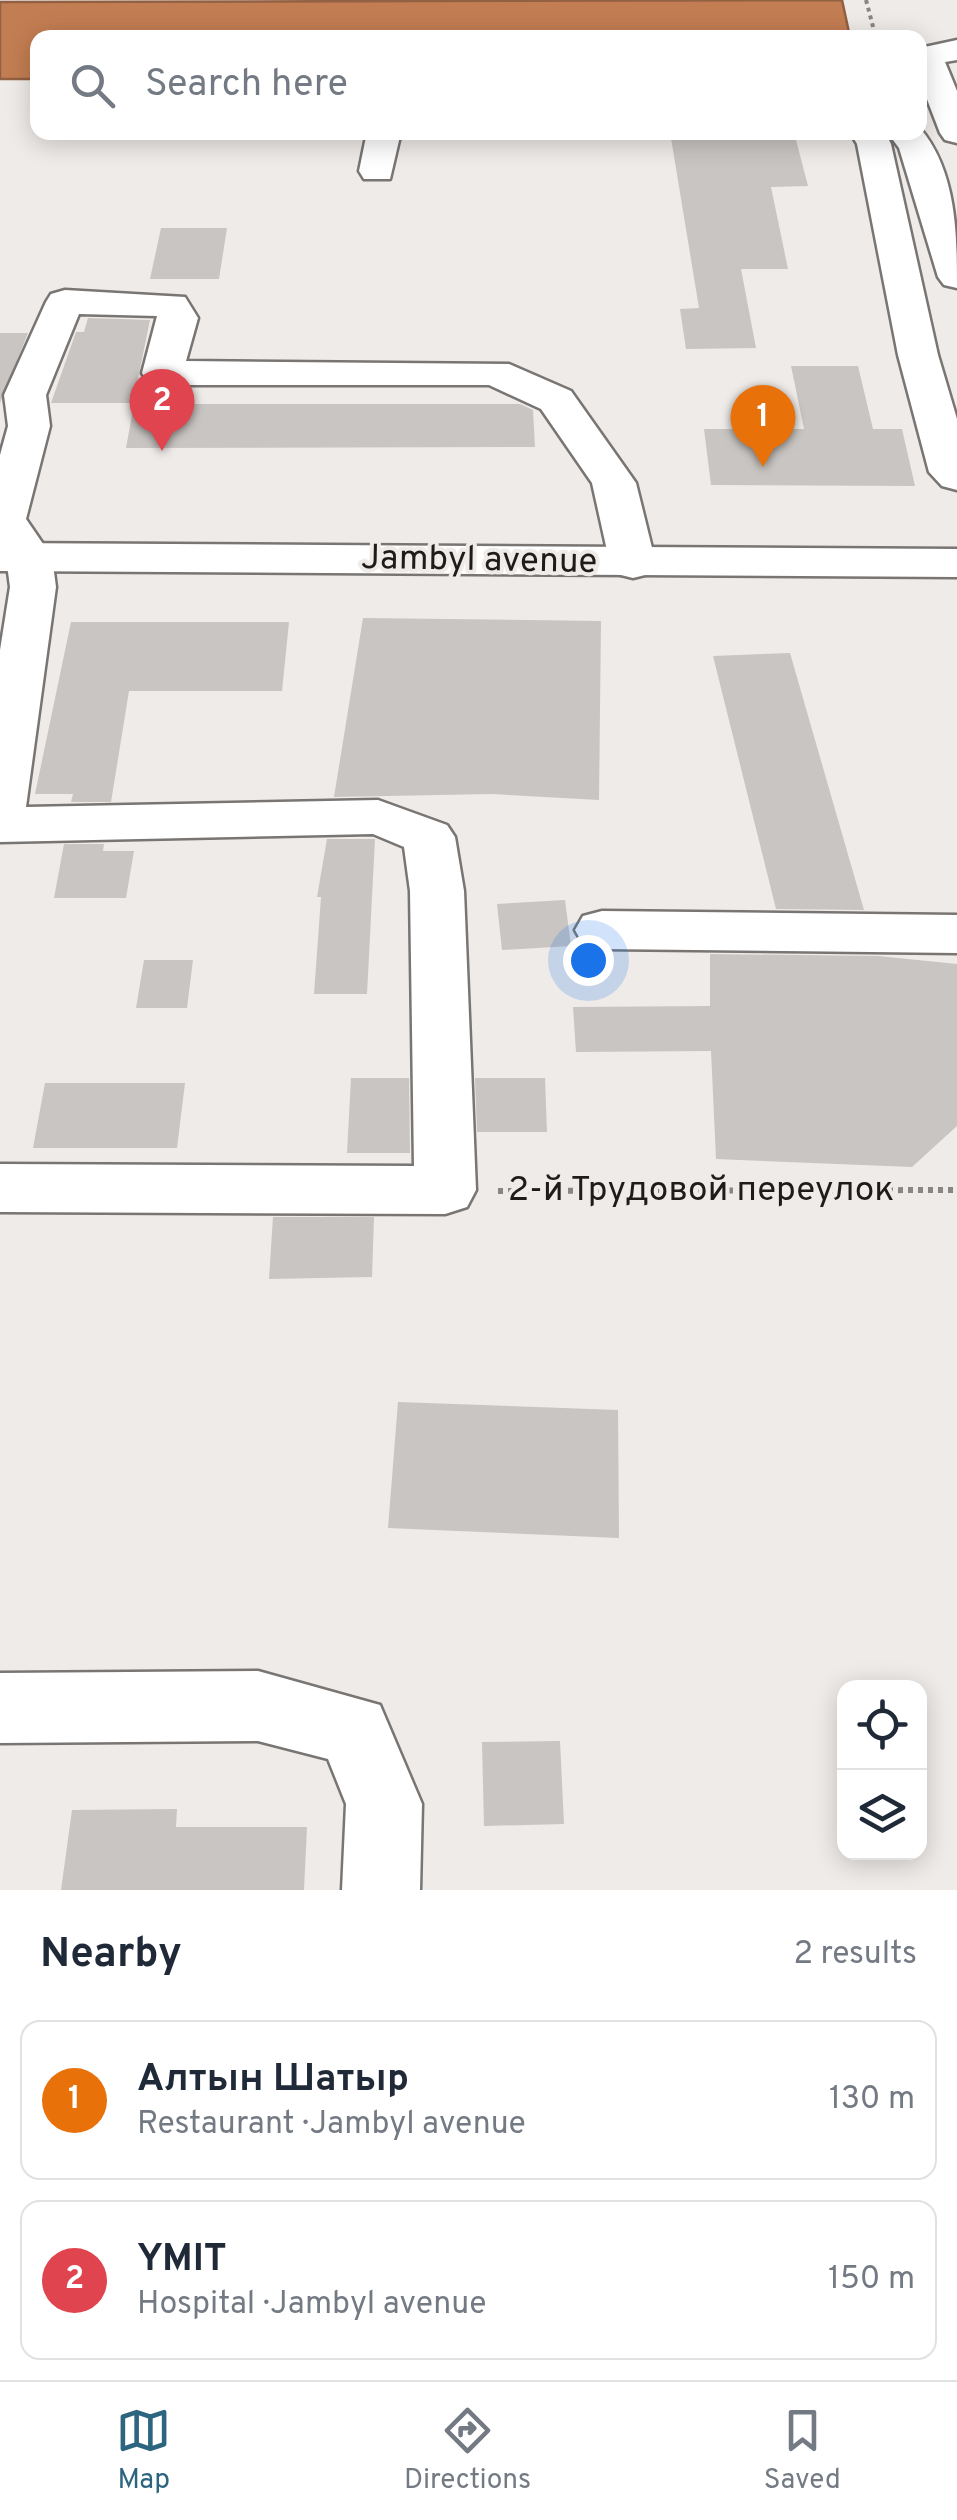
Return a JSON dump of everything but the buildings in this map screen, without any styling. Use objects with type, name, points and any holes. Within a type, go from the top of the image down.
[{"type":"street","points":[[927,56],[957,50]]},
{"type":"street","points":[[927,58],[957,133]]},
{"type":"street","points":[[378,171],[383,140]]},
{"type":"street","points":[[888,140],[918,355],[955,474]]},
{"type":"street","points":[[889,140],[957,277]]},
{"type":"street","points":[[905,140],[957,146]]},
{"type":"street","points":[[0,812],[34,587],[15,557],[4,519],[29,426],[25,396],[65,302],[171,305],[178,318],[162,373],[495,373],[556,400],[614,483],[634,564]]},
{"type":"street","name":"Jambyl avenue","points":[[15,557],[634,564],[957,563]]},
{"type":"street","points":[[0,825],[378,817],[429,837],[438,891],[445,1190],[0,1188]]},
{"type":"street","points":[[602,930],[957,934]]},
{"type":"street","points":[[0,1708],[258,1706],[354,1730],[384,1804],[381,1890]]},
{"type":"path","points":[[866,0],[875,30]]},
{"type":"path","name":"2-й Трудовой переулок","points":[[445,1190],[957,1190]]},
{"type":"shaded area","points":[[842,0],[848,30],[30,30],[30,79],[0,79],[0,2]]},
{"type":"place","name":"YMIT","points":[[162,451]]},
{"type":"place","name":"Алтын Шатыр","points":[[763,467]]}]
